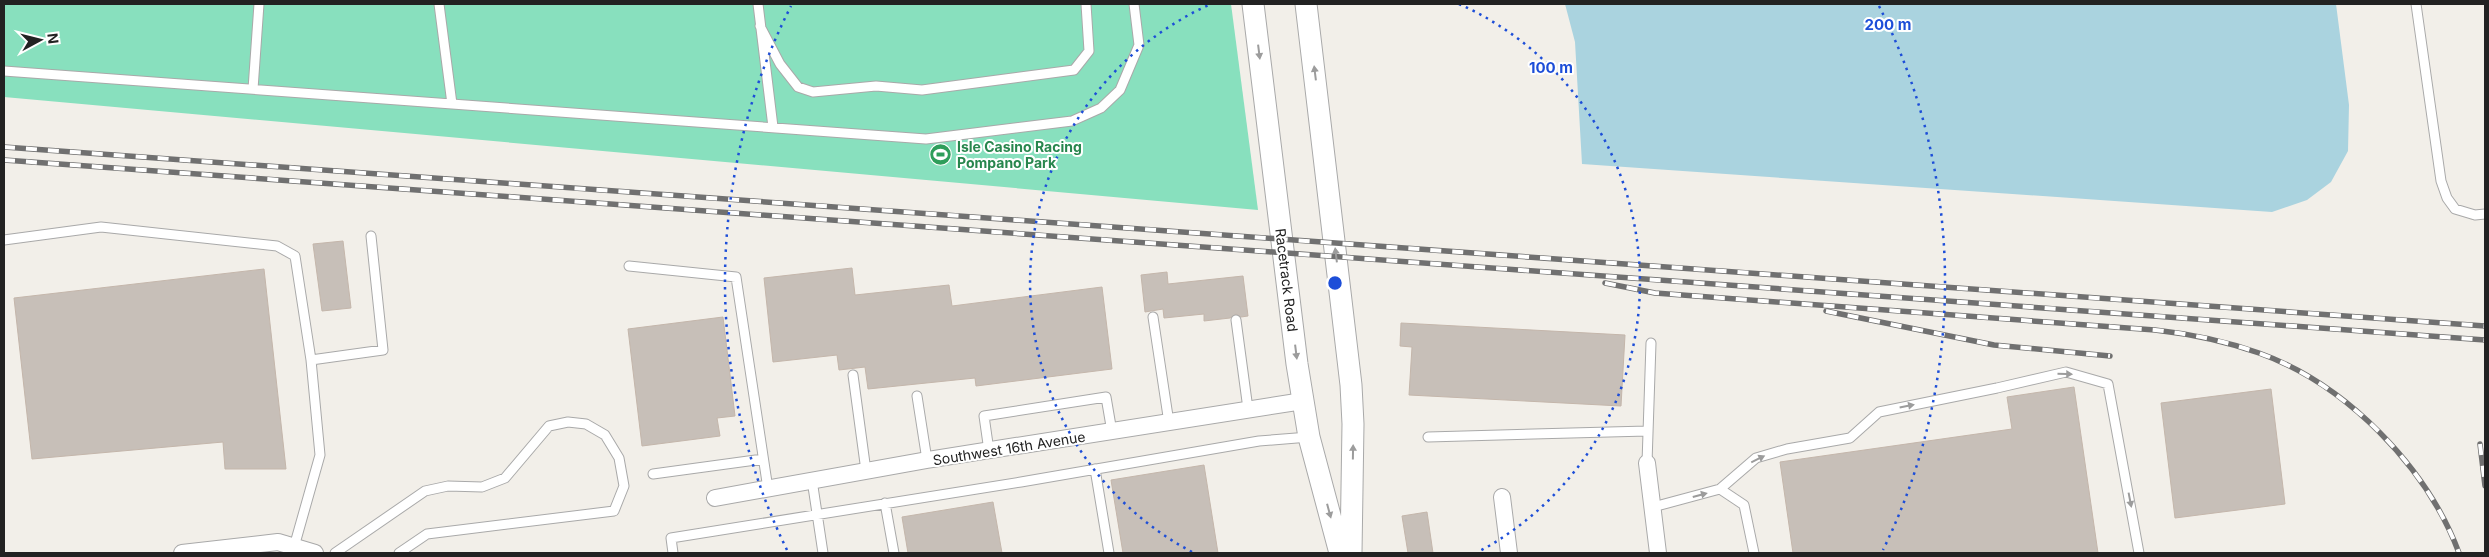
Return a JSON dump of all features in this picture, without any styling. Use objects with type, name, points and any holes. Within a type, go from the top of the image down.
[{"type":"street","name":"Racetrack Road","points":[[1253,4],[1303,402],[1310,437],[1340,553]]},
{"type":"street","points":[[1306,4],[1351,385],[1353,424],[1351,553]]},
{"type":"street","name":"Southwest 16th Avenue","points":[[715,498],[927,460],[1303,402]]},
{"type":"street","points":[[1647,463],[1658,553]]},
{"type":"street","points":[[1502,496],[1509,553]]},
{"type":"street","points":[[182,553],[228,551],[278,542],[315,553]]},
{"type":"lane","points":[[253,89],[259,4]]},
{"type":"lane","points":[[439,4],[452,104]]},
{"type":"lane","points":[[758,4],[774,127]]},
{"type":"lane","points":[[760,26],[780,64],[798,87],[813,92],[876,86],[922,90],[1074,70],[1089,51],[1086,4]]},
{"type":"lane","points":[[4,71],[926,139],[1072,121],[1101,108],[1120,90],[1140,45],[1134,4]]},
{"type":"lane","points":[[2416,4],[2441,181],[2447,198],[2455,209],[2475,215],[2485,214]]},
{"type":"lane","points":[[4,240],[101,227],[277,246],[295,256],[311,360],[320,455],[294,547]]},
{"type":"lane","points":[[311,360],[383,350],[371,236]]},
{"type":"lane","points":[[628,266],[736,277],[768,489]]},
{"type":"lane","points":[[1152,317],[1169,424]]},
{"type":"lane","points":[[1236,320],[1248,409]]},
{"type":"lane","points":[[1647,463],[1651,343]]},
{"type":"lane","points":[[1653,507],[1720,489],[1756,458],[1786,449],[1850,438],[1878,412],[2066,372],[2108,384],[2139,553]]},
{"type":"lane","points":[[852,375],[866,471]]},
{"type":"lane","points":[[917,396],[927,460]]},
{"type":"lane","points":[[989,451],[984,416],[1106,397],[1112,432]]},
{"type":"lane","points":[[335,553],[425,492],[448,486],[482,487],[505,478],[549,426],[568,422],[586,424],[605,435],[619,458],[624,486],[614,511],[427,534],[399,553]]},
{"type":"lane","points":[[1428,437],[1647,431]]},
{"type":"lane","points":[[673,553],[671,538],[1259,441],[1310,437]]},
{"type":"lane","points":[[653,474],[764,459]]},
{"type":"lane","points":[[1095,469],[1109,553]]},
{"type":"lane","points":[[812,480],[823,553]]},
{"type":"lane","points":[[1720,489],[1744,505],[1754,553]]},
{"type":"lane","points":[[885,503],[894,553]]},
{"type":"green space","name":"Isle Casino Racing Pompano Park","points":[[4,4],[1231,4],[1258,210],[4,97]]},
{"type":"water","points":[[1565,4],[2336,4],[2349,105],[2348,151],[2331,182],[2307,200],[2272,212],[1582,164],[1575,42]]},
{"type":"building","points":[[343,241],[351,308],[322,311],[313,244]]},
{"type":"building","points":[[852,268],[855,295],[949,285],[952,306],[1102,287],[1112,369],[976,386],[975,378],[868,389],[865,367],[839,370],[837,355],[773,362],[764,278]]},
{"type":"building","points":[[264,269],[286,469],[225,469],[223,442],[32,459],[14,298]]},
{"type":"building","points":[[1167,272],[1168,284],[1243,276],[1248,316],[1241,317],[1236,314],[1230,318],[1204,321],[1204,314],[1164,318],[1163,309],[1145,312],[1141,275]]},
{"type":"building","points":[[723,317],[735,416],[717,418],[720,436],[642,446],[628,329]]},
{"type":"building","points":[[1401,323],[1625,335],[1621,406],[1409,395],[1412,347],[1400,346]]},
{"type":"building","points":[[2074,387],[2098,553],[1793,553],[1780,462],[2012,429],[2007,397]]},
{"type":"building","points":[[2271,389],[2285,504],[2175,518],[2161,403]]},
{"type":"building","points":[[1204,465],[1218,553],[1123,553],[1111,480]]},
{"type":"building","points":[[993,502],[1002,553],[908,553],[902,517]]},
{"type":"building","points":[[1427,512],[1433,553],[1408,553],[1402,516]]},
{"type":"railway","points":[[4,147],[2485,326]]},
{"type":"railway","points":[[4,160],[2485,340]]},
{"type":"railway","points":[[1605,283],[1655,293],[2155,330],[2208,338],[2259,353],[2291,367],[2322,385],[2352,407],[2380,432],[2405,460],[2426,490],[2445,521],[2459,553]]},
{"type":"railway","points":[[1826,311],[1994,345],[2110,356]]},
{"type":"railway","points":[[2480,444],[2485,486]]},
{"type":"place","name":"Isle Casino Racing Pompano Park","points":[[941,154]]}]
